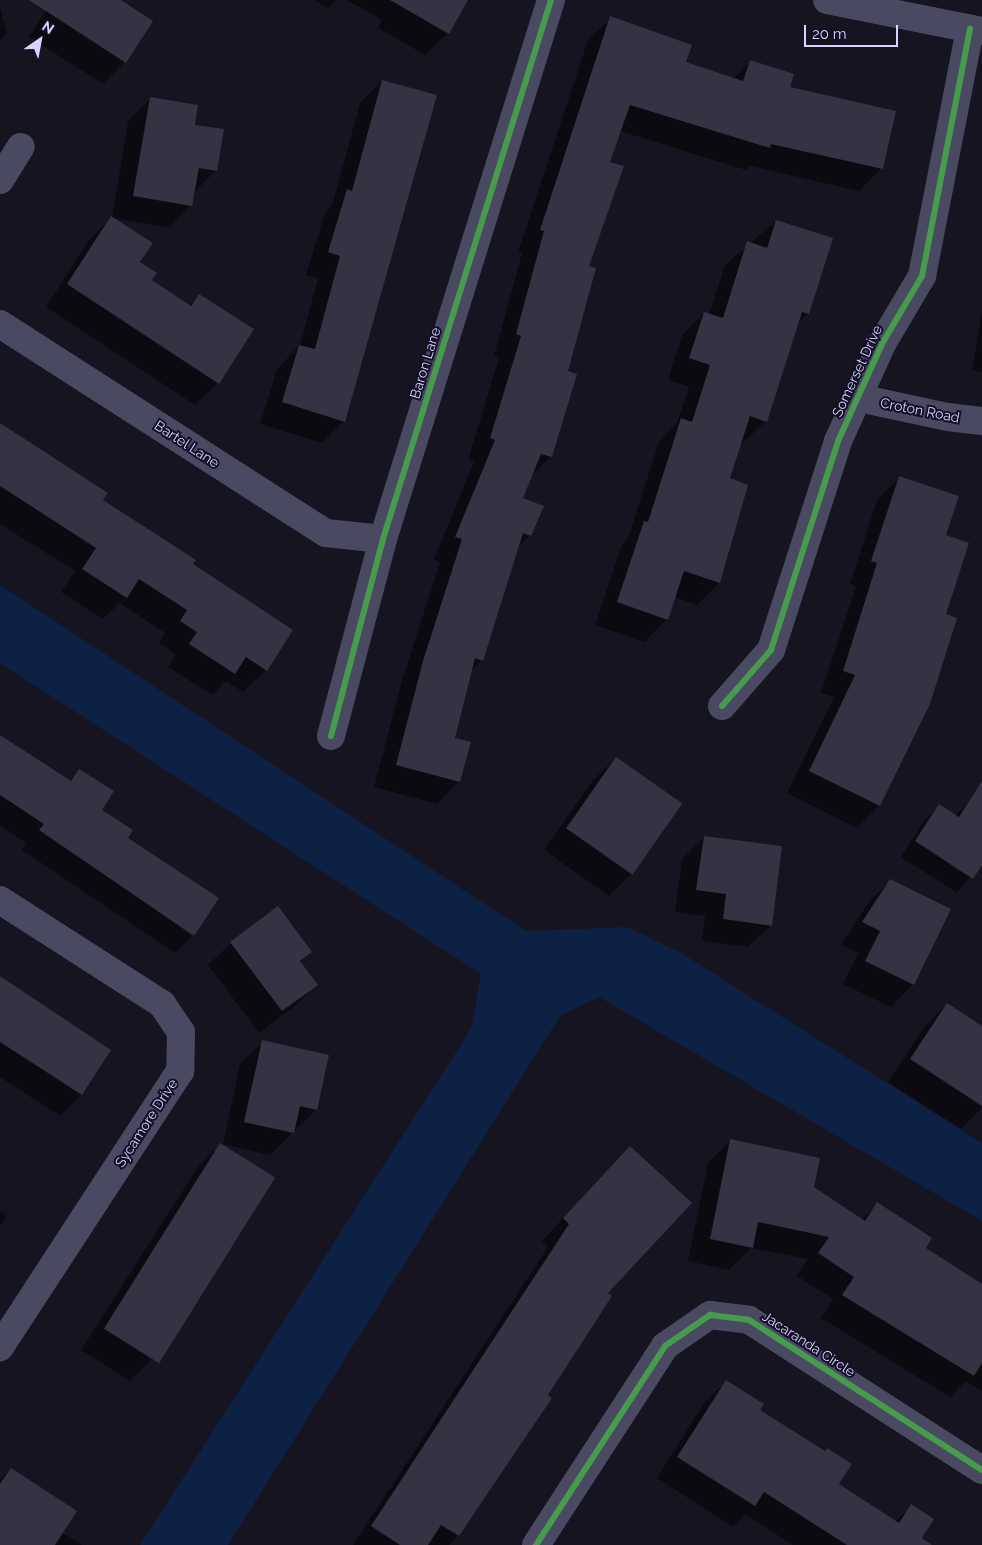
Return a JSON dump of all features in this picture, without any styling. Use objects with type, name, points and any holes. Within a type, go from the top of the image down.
[{"type":"street","name":"Baron Lane","points":[[331,736],[383,539],[551,0]]},
{"type":"street","points":[[828,0],[872,5],[976,30]]},
{"type":"street","name":"Somerset Drive","points":[[722,706],[771,650],[838,441],[883,342],[922,276],[976,30]]},
{"type":"street","points":[[0,180],[21,147]]},
{"type":"street","name":"Bartel Lane","points":[[0,324],[326,533],[383,539]]},
{"type":"street","name":"Croton Road","points":[[859,398],[948,417],[982,421]]},
{"type":"street","name":"Sycamore Drive","points":[[0,900],[162,1004],[180,1032],[180,1071],[0,1347]]},
{"type":"street","name":"Jacaranda Circle","points":[[536,1545],[665,1346],[710,1315],[748,1320],[982,1470]]},
{"type":"water","points":[[0,585],[526,931],[627,927],[681,953],[982,1143],[982,1221],[599,997],[560,1016],[228,1545],[140,1545],[471,1029],[481,974],[0,663]]},
{"type":"building","points":[[29,0],[121,0],[153,21],[126,63]]},
{"type":"building","points":[[390,0],[468,0],[449,34]]},
{"type":"building","points":[[610,16],[692,45],[686,62],[743,81],[750,60],[794,74],[790,87],[896,111],[883,169],[771,144],[770,148],[630,105],[610,162],[624,166],[589,266],[596,268],[568,371],[577,374],[552,457],[541,454],[523,498],[544,506],[531,536],[523,533],[483,661],[475,658],[455,738],[471,742],[460,782],[396,765],[423,661],[462,539],[455,537],[495,440],[490,438],[521,336],[516,334],[544,231],[540,230]]},
{"type":"building","points":[[382,80],[437,95],[345,422],[282,402],[299,345],[315,349],[340,256],[328,252],[347,189],[352,191]]},
{"type":"building","points":[[150,97],[198,105],[195,125],[224,129],[217,171],[199,168],[192,206],[133,196]]},
{"type":"building","points":[[111,216],[153,243],[140,262],[157,273],[152,280],[191,306],[199,294],[254,329],[219,384],[67,284]]},
{"type":"building","points":[[776,220],[833,238],[809,314],[802,312],[767,422],[750,416],[730,478],[748,485],[720,583],[684,571],[668,620],[617,602],[644,521],[648,522],[681,418],[692,422],[710,365],[689,358],[704,312],[723,318],[747,241],[767,248]]},
{"type":"building","points":[[0,423],[108,493],[103,500],[196,560],[193,564],[293,630],[267,671],[246,657],[235,674],[189,644],[197,632],[180,621],[187,610],[139,579],[127,598],[82,569],[96,548],[0,486]]},
{"type":"building","points":[[899,476],[959,496],[946,535],[969,543],[946,614],[957,618],[930,704],[880,806],[809,771],[855,675],[843,671],[877,563],[871,561]]},
{"type":"building","points":[[0,735],[71,781],[79,769],[114,791],[102,810],[133,830],[128,838],[219,898],[194,936],[39,830],[44,824],[0,795]]},
{"type":"building","points":[[616,757],[682,803],[632,875],[566,828]]},
{"type":"building","points":[[982,781],[982,865],[973,879],[915,841],[939,804],[959,817]]},
{"type":"building","points":[[704,836],[782,846],[772,926],[723,919],[726,894],[696,890]]},
{"type":"building","points":[[890,879],[951,909],[914,985],[865,961],[880,931],[862,922]]},
{"type":"building","points":[[278,906],[312,952],[300,961],[318,985],[282,1011],[230,942]]},
{"type":"building","points":[[0,976],[111,1050],[82,1095],[0,1042]]},
{"type":"building","points":[[947,1003],[982,1026],[982,1106],[910,1059]]},
{"type":"building","points":[[262,1040],[329,1055],[317,1110],[300,1106],[294,1133],[244,1122]]},
{"type":"building","points":[[730,1139],[820,1158],[814,1187],[865,1221],[877,1202],[932,1238],[926,1248],[982,1284],[982,1363],[974,1376],[842,1295],[854,1277],[818,1253],[829,1237],[758,1222],[753,1248],[710,1239]]},
{"type":"building","points":[[220,1143],[275,1177],[159,1363],[104,1329]]},
{"type":"building","points":[[630,1146],[692,1203],[608,1293],[612,1296],[548,1395],[552,1398],[459,1536],[441,1525],[428,1545],[400,1545],[371,1526],[569,1224],[563,1218]]},
{"type":"building","points":[[726,1380],[764,1404],[760,1410],[825,1451],[827,1448],[852,1464],[839,1484],[899,1523],[911,1504],[934,1519],[922,1538],[932,1545],[847,1545],[764,1492],[755,1506],[677,1457]]},
{"type":"building","points":[[11,1468],[77,1511],[55,1545],[0,1545],[0,1484]]},
{"type":"cycle path","points":[[331,736],[383,539],[551,0]]},
{"type":"cycle path","points":[[722,706],[771,650],[838,441],[883,342],[922,276],[970,29]]},
{"type":"cycle path","points":[[536,1545],[665,1346],[710,1315],[749,1320],[982,1470]]}]
